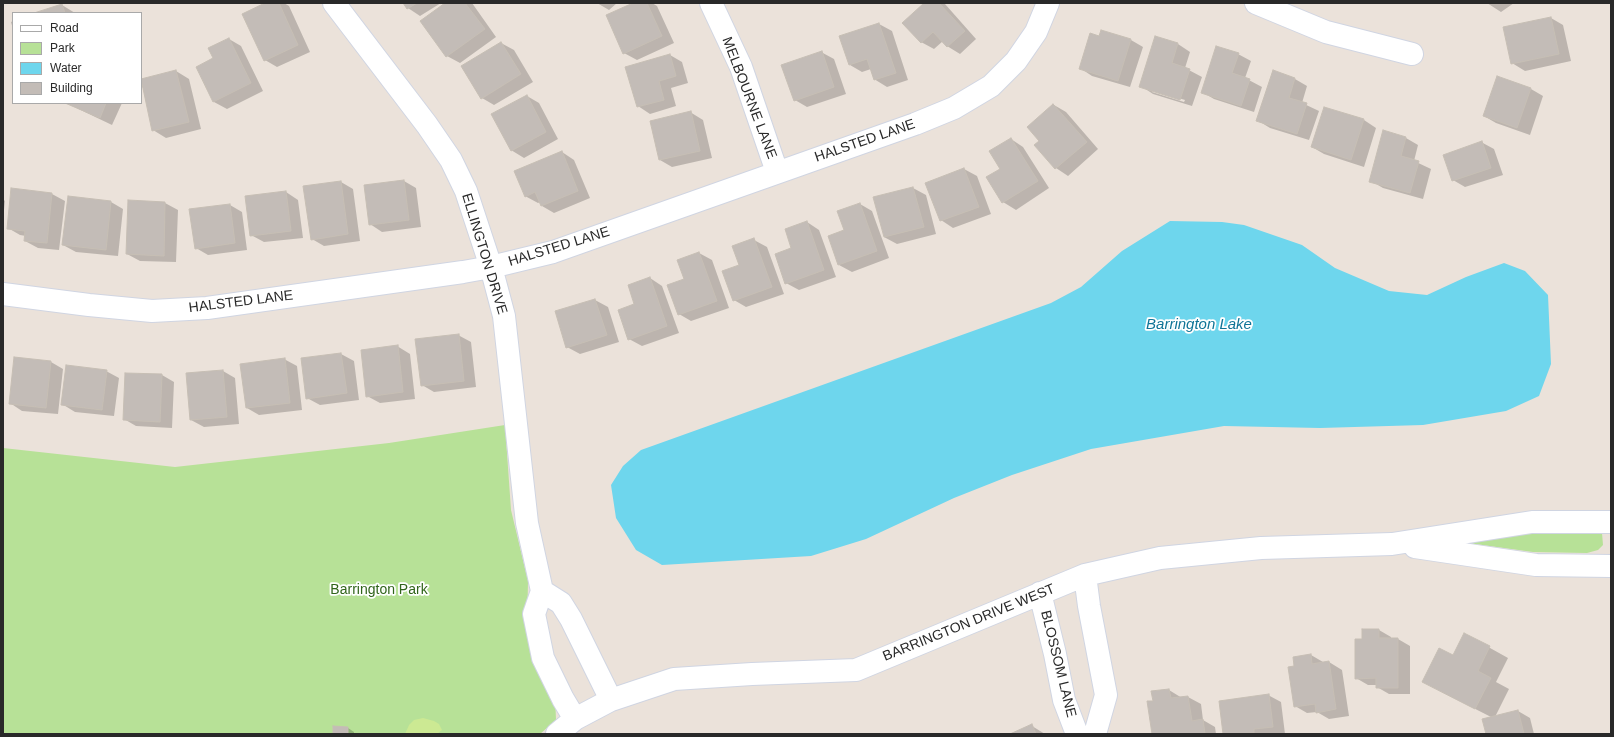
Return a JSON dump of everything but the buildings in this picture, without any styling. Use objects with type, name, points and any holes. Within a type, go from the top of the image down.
[{"type":"street","name":"ELLINGTON DRIVE","points":[[334,3],[427,125],[451,160],[466,191],[491,267],[504,316],[527,523],[542,591]]},
{"type":"street","name":"MELBOURNE LANE","points":[[711,3],[741,67],[777,172]]},
{"type":"street","name":"HALSTED LANE","points":[[3,294],[152,311],[207,308],[491,267],[552,252],[915,124],[954,108],[991,86],[1016,61],[1036,32],[1048,3]]},
{"type":"street","points":[[1256,3],[1326,32],[1412,54]]},
{"type":"street","name":"BARRINGTON DRIVE WEST","points":[[557,734],[576,719],[611,700],[674,679],[856,670],[1085,575],[1168,557],[1261,548],[1392,544],[1532,522],[1611,522]]},
{"type":"street","name":"BARRINGTON DRIVE WEST","points":[[1392,544],[1536,565],[1611,566]]},
{"type":"street","name":"BLOSSOM LANE","points":[[1085,575],[1089,606],[1106,695],[1095,734]]},
{"type":"street","points":[[576,719],[563,699],[543,658],[534,614],[542,591],[561,603],[571,619],[611,700]]},
{"type":"street","name":"BLOSSOM LANE","points":[[1040,594],[1055,654],[1064,700],[1077,734]]},
{"type":"green space","name":"Barrington Park","points":[[505,425],[511,510],[528,581],[527,630],[555,695],[556,720],[540,734],[3,734],[3,448],[175,467],[389,443]]},
{"type":"green space","points":[[1533,528],[1596,529],[1602,533],[1603,545],[1598,550],[1587,553],[1533,552],[1468,543]]},
{"type":"green space","points":[[423,718],[439,724],[442,730],[437,734],[405,734],[409,725],[414,720]]},
{"type":"water","name":"Barrington Lake","points":[[1170,221],[1222,222],[1244,225],[1302,245],[1335,268],[1389,291],[1427,295],[1466,277],[1504,263],[1525,271],[1548,295],[1551,364],[1539,396],[1506,411],[1423,425],[1320,428],[1224,426],[1091,449],[1012,475],[954,498],[866,539],[811,556],[662,565],[636,550],[616,518],[611,485],[623,466],[641,450],[1051,303],[1081,287],[1122,251]]}]
